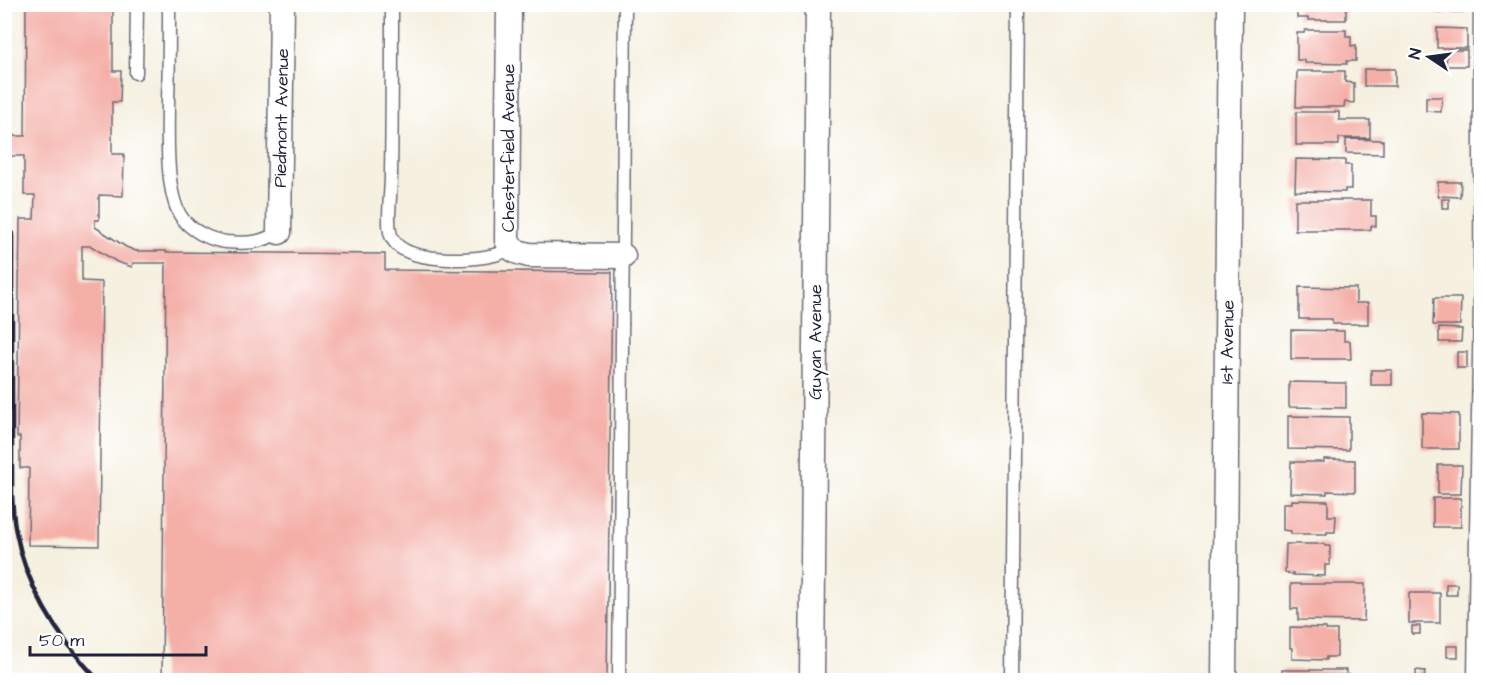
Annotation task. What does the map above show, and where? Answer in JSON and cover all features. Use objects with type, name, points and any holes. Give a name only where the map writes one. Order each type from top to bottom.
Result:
[{"type":"street","name":"Piedmont Avenue","points":[[279,232],[282,4]]},
{"type":"street","name":"Chesterfield Avenue","points":[[509,4],[507,240],[511,249],[529,255],[623,256]]},
{"type":"street","name":"Guyan Avenue","points":[[812,681],[818,4]]},
{"type":"street","name":"1st Avenue","points":[[1224,681],[1230,4]]},
{"type":"lane","points":[[136,73],[137,4]]},
{"type":"lane","points":[[169,4],[170,183],[179,214],[195,231],[219,241],[257,242],[279,232]]},
{"type":"lane","points":[[392,4],[389,219],[394,241],[401,249],[426,257],[481,258],[511,249]]},
{"type":"lane","points":[[619,681],[625,4]]},
{"type":"lane","points":[[1012,681],[1018,4]]},
{"type":"lane","points":[[1474,681],[1480,303],[1480,4]]},
{"type":"building","points":[[26,4],[113,4],[113,71],[121,71],[120,102],[112,102],[112,154],[124,154],[123,196],[99,195],[99,220],[95,220],[95,227],[126,247],[136,251],[166,252],[385,254],[385,270],[612,272],[607,680],[162,680],[166,263],[133,263],[132,267],[117,262],[91,246],[82,246],[82,281],[102,282],[99,546],[28,545],[29,468],[20,468],[20,437],[17,437],[20,219],[34,219],[35,195],[24,195],[24,156],[4,156],[4,136],[25,136]]},
{"type":"building","points":[[1297,4],[1346,4],[1346,20],[1297,18]]},
{"type":"building","points":[[1437,4],[1464,4],[1464,12],[1437,12]]},
{"type":"building","points":[[1437,28],[1467,29],[1467,48],[1437,48]]},
{"type":"building","points":[[1305,30],[1346,30],[1346,36],[1351,36],[1351,46],[1356,45],[1356,61],[1346,61],[1347,64],[1305,63],[1305,60],[1297,60],[1297,33],[1304,33]]},
{"type":"building","points":[[1447,50],[1467,50],[1467,66],[1446,66]]},
{"type":"building","points":[[1364,69],[1395,69],[1395,86],[1364,86]]},
{"type":"building","points":[[1297,71],[1345,71],[1345,82],[1354,83],[1354,103],[1345,102],[1344,107],[1296,107]]},
{"type":"building","points":[[1426,97],[1442,97],[1441,112],[1426,111]]},
{"type":"building","points":[[1296,112],[1339,112],[1339,120],[1370,120],[1370,138],[1339,138],[1339,145],[1296,145]]},
{"type":"building","points":[[1346,139],[1383,140],[1383,154],[1346,153]]},
{"type":"building","points":[[1296,159],[1345,160],[1345,165],[1351,165],[1351,189],[1345,189],[1345,192],[1295,191]]},
{"type":"building","points":[[1438,182],[1461,182],[1460,197],[1438,196]]},
{"type":"building","points":[[1442,199],[1449,199],[1449,208],[1442,208]]},
{"type":"building","points":[[1295,200],[1371,200],[1371,216],[1376,216],[1376,226],[1371,226],[1371,230],[1295,230]]},
{"type":"building","points":[[1299,287],[1356,288],[1356,303],[1368,303],[1368,324],[1332,324],[1332,319],[1299,319]]},
{"type":"building","points":[[1434,298],[1461,298],[1460,325],[1433,325]]},
{"type":"building","points":[[1439,328],[1462,329],[1461,342],[1439,342]]},
{"type":"building","points":[[1291,330],[1344,331],[1344,341],[1350,341],[1351,359],[1291,359]]},
{"type":"building","points":[[1457,352],[1467,352],[1467,368],[1457,368]]},
{"type":"building","points":[[1371,370],[1392,370],[1392,385],[1371,385]]},
{"type":"building","points":[[1289,382],[1346,383],[1346,408],[1289,407]]},
{"type":"building","points":[[1422,413],[1459,414],[1459,449],[1422,449]]},
{"type":"building","points":[[1288,416],[1349,417],[1349,450],[1288,449]]},
{"type":"building","points":[[1324,459],[1355,460],[1355,492],[1290,493],[1291,462],[1324,462]]},
{"type":"building","points":[[1438,465],[1462,465],[1461,494],[1438,494]]},
{"type":"building","points":[[1433,498],[1461,498],[1461,527],[1433,527]]},
{"type":"building","points":[[1292,500],[1328,501],[1328,516],[1336,516],[1335,532],[1291,534],[1291,531],[1283,530],[1283,503],[1292,503]]},
{"type":"building","points":[[1286,544],[1330,546],[1330,565],[1325,565],[1325,576],[1285,573]]},
{"type":"building","points":[[1291,584],[1365,584],[1364,621],[1298,620],[1298,609],[1291,609]]},
{"type":"building","points":[[1446,584],[1457,584],[1457,595],[1446,595]]},
{"type":"building","points":[[1409,593],[1440,593],[1440,623],[1409,623]]},
{"type":"building","points":[[1412,626],[1420,626],[1420,634],[1412,634]]},
{"type":"building","points":[[1290,627],[1337,630],[1337,657],[1326,657],[1326,660],[1292,659]]},
{"type":"building","points":[[1447,646],[1458,646],[1458,657],[1447,657]]},
{"type":"building","points":[[1282,670],[1346,670],[1346,675],[1359,675],[1359,680],[1282,680]]},
{"type":"building","points":[[1416,670],[1425,671],[1424,680],[1416,680]]},
{"type":"railway","points":[[12,233],[12,495],[15,527],[28,574],[46,612],[57,630],[98,680]]}]
